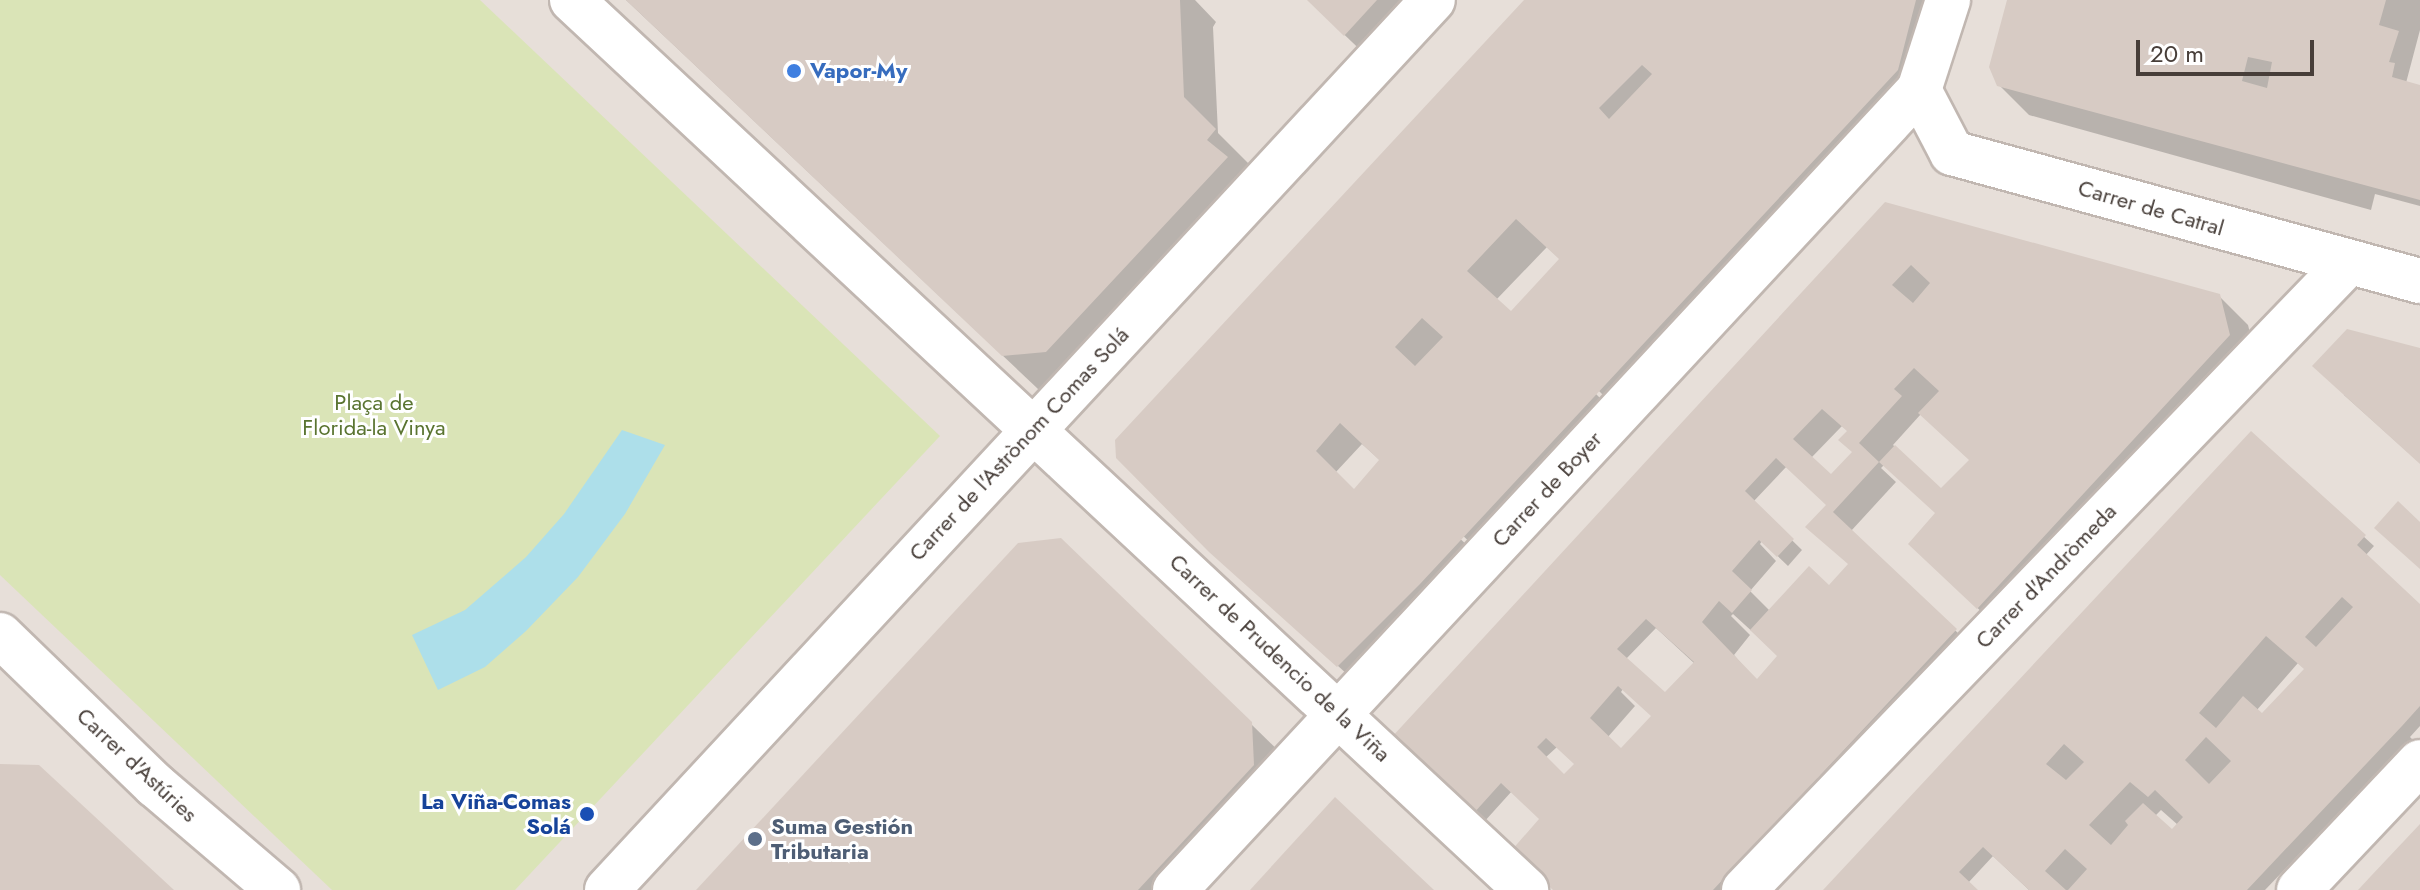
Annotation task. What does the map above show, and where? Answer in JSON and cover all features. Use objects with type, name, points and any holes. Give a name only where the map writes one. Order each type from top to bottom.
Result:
[{"type":"street","points":[[572,0],[1032,428]]},
{"type":"street","name":"Carrer de l'Astrònom Comas Solá","points":[[607,890],[1032,428],[1433,0]]},
{"type":"street","points":[[1919,90],[1948,0]]},
{"type":"street","name":"Carrer de Catral","points":[[1919,90],[1952,153],[2420,281]]},
{"type":"street","name":"Carrer de Boyer","points":[[1175,890],[1919,90]]},
{"type":"street","name":"Carrer d'Andròmeda","points":[[1744,890],[2348,263]]},
{"type":"street","name":"Carrer de Prudencio de la Viña","points":[[1032,428],[1526,890]]},
{"type":"street","name":"Carrer d'Astúries","points":[[0,635],[155,785],[278,890]]},
{"type":"street","points":[[2299,890],[2420,762]]},
{"type":"shaded area","points":[[0,0],[2420,0],[2420,890],[0,890]]},
{"type":"green space","name":"Plaça de Florida-la Vinya","points":[[0,0],[480,0],[940,436],[515,890],[332,890],[0,575]]},
{"type":"water","points":[[622,430],[665,445],[625,514],[578,577],[526,631],[485,667],[438,690],[412,635],[465,610],[526,557],[564,514]]},
{"type":"building","points":[[626,0],[1180,0],[1184,97],[1216,129],[1207,140],[1228,157],[1046,352],[1002,356]]},
{"type":"building","points":[[1307,0],[1377,0],[1344,36]]},
{"type":"building","points":[[1524,0],[1916,0],[1898,70],[1420,584],[1337,667],[1209,552],[1116,458],[1115,440]],"holes":[[[1642,65],[1652,74],[1609,119],[1599,108]],[[1516,219],[1559,259],[1511,311],[1467,271]],[[1422,318],[1443,337],[1415,366],[1395,347]],[[1340,423],[1379,460],[1354,489],[1316,451]]]},
{"type":"building","points":[[2007,0],[2386,0],[2379,25],[2399,31],[2389,62],[2395,63],[2392,77],[2420,85],[2420,200],[1997,86],[1989,67]],"holes":[[[2248,57],[2272,62],[2267,88],[2242,81]]]},
{"type":"building","points":[[1885,202],[2220,294],[2230,335],[1977,609],[1908,544],[1935,513],[1879,462],[1833,512],[1957,629],[1713,890],[1553,890],[1511,851],[1539,819],[1501,783],[1473,814],[1391,738]],"holes":[[[1911,265],[1930,283],[1913,303],[1892,285]],[[1914,368],[1939,391],[1918,413],[1969,460],[1941,488],[1895,445],[1879,462],[1859,443],[1902,396],[1894,389]],[[1822,409],[1847,431],[1838,440],[1852,452],[1831,474],[1793,439]],[[1776,458],[1826,505],[1805,527],[1848,564],[1829,585],[1809,566],[1750,630],[1777,656],[1757,679],[1702,622],[1719,601],[1732,613],[1752,590],[1732,571],[1759,540],[1777,557],[1794,539],[1745,491]],[[1646,619],[1694,662],[1665,692],[1617,649]],[[1618,686],[1651,716],[1621,748],[1590,718]],[[1546,738],[1574,764],[1564,774],[1537,747]]]},
{"type":"building","points":[[2347,329],[2420,348],[2420,464],[2312,366]]},
{"type":"building","points":[[2251,431],[2366,535],[2357,545],[2420,604],[2420,706],[2247,890],[2068,890],[2087,869],[2065,849],[2045,871],[2066,890],[2029,890],[1983,847],[1959,872],[1978,890],[1823,890]],"holes":[[[2342,597],[2353,607],[2316,647],[2305,637]],[[2266,636],[2304,669],[2262,713],[2243,696],[2216,728],[2199,713]],[[2206,737],[2231,761],[2209,784],[2185,760]],[[2064,744],[2084,762],[2066,780],[2046,764]],[[2130,782],[2148,797],[2155,790],[2183,817],[2172,829],[2143,803],[2125,821],[2128,825],[2111,845],[2089,825]]]},
{"type":"building","points":[[2398,501],[2420,522],[2420,569],[2374,528]]},
{"type":"building","points":[[1061,538],[1252,722],[1254,765],[1138,890],[696,890],[1018,543]]},
{"type":"building","points":[[0,764],[39,765],[174,890],[0,890]]},
{"type":"building","points":[[1335,797],[1434,890],[1250,890]]},
{"type":"building","points":[[2420,824],[2420,890],[2358,890],[2371,876]]},
{"type":"place","name":"Vapor-My","points":[[794,71]]},
{"type":"place","name":"La Viña-Comas Solá","points":[[587,814]]},
{"type":"place","name":"Suma Gestión Tributaria","points":[[755,839]]}]
